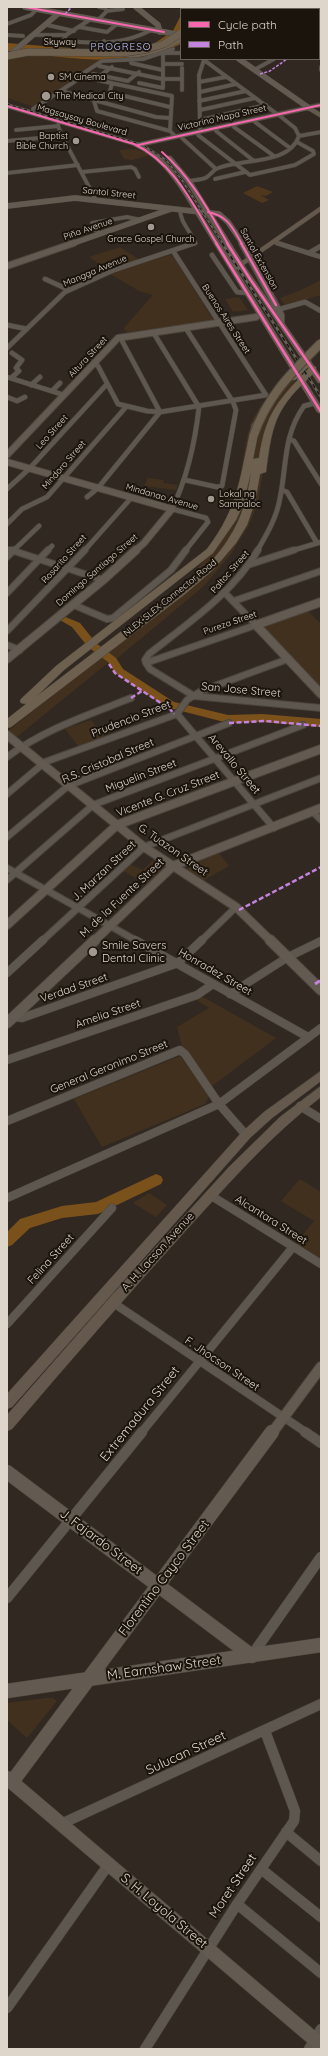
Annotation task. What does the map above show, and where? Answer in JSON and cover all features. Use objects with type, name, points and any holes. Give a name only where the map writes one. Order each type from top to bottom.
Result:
[{"type":"highway","name":"Skyway","points":[[8,55],[24,52],[54,50],[137,52],[166,44],[180,35]]},
{"type":"highway","name":"Skyway","points":[[8,55],[47,53],[138,54],[164,48],[180,40]]},
{"type":"highway","name":"NLEX-SLEX Connector Road","points":[[7,724],[29,703],[181,582],[214,552],[234,524],[240,509],[245,493],[254,437],[263,408],[281,383],[321,343]]},
{"type":"highway","name":"NLEX-SLEX Connector Road","points":[[7,715],[29,703],[207,570],[223,555],[242,525],[253,494],[259,437],[263,424],[277,397],[321,350]]},
{"type":"highway","points":[[242,525],[252,511],[257,494],[266,438],[276,411],[311,366]]},
{"type":"highway","points":[[7,728],[60,668],[210,551],[222,538],[231,523],[243,493],[252,436],[256,422],[264,408],[299,383]]},
{"type":"main road","name":"Magsaysay Boulevard","points":[[7,101],[133,138],[164,153],[189,181],[240,265],[275,310],[281,323],[321,381]]},
{"type":"main road","name":"Victorino Mapa Street","points":[[145,145],[182,138],[321,105]]},
{"type":"main road","name":"Magsaysay Boulevard","points":[[7,106],[59,124],[145,145],[166,164],[248,294],[258,314],[281,346],[299,383],[321,412]]},
{"type":"main road","points":[[309,108],[321,116]]},
{"type":"main road","name":"Victorino Mapa Street","points":[[167,140],[175,136],[216,131],[278,115]]},
{"type":"main road","points":[[133,138],[167,140]]},
{"type":"main road","points":[[164,153],[162,147],[167,140]]},
{"type":"main road","points":[[232,268],[251,259],[321,208]]},
{"type":"main road","name":"A. H. Lacson Avenue","points":[[7,1403],[246,1135],[268,1115],[321,1075]]},
{"type":"main road","name":"A. H. Lacson Avenue","points":[[7,1425],[112,1302],[210,1195],[276,1126],[321,1091]]},
{"type":"street","points":[[25,7],[37,9],[48,14],[59,13],[180,34]]},
{"type":"street","points":[[99,7],[106,11],[123,9]]},
{"type":"street","points":[[136,7],[158,25],[162,32]]},
{"type":"street","points":[[7,24],[31,15],[37,9]]},
{"type":"street","points":[[98,20],[106,11]]},
{"type":"street","points":[[8,55],[59,13]]},
{"type":"street","points":[[8,18],[17,20]]},
{"type":"street","points":[[33,35],[66,35],[91,19]]},
{"type":"street","points":[[8,55],[16,42],[35,24]]},
{"type":"street","points":[[80,27],[107,32],[117,24]]},
{"type":"street","points":[[47,25],[74,31]]},
{"type":"street","points":[[66,35],[64,40],[104,42],[136,37],[151,30]]},
{"type":"street","points":[[7,35],[23,36]]},
{"type":"street","points":[[104,42],[107,48],[113,48]]},
{"type":"street","points":[[33,109],[83,76],[102,61],[143,59],[173,49]]},
{"type":"street","points":[[163,53],[180,53]]},
{"type":"street","points":[[139,83],[162,88],[163,53]]},
{"type":"street","points":[[189,181],[204,179],[216,170],[236,165],[254,161],[274,156],[290,148],[297,142],[299,136],[295,128],[204,60],[199,75],[199,133],[236,165],[252,175],[295,165],[314,154],[313,151],[297,142]]},
{"type":"street","points":[[240,60],[309,108]]},
{"type":"street","points":[[254,70],[272,60]]},
{"type":"street","points":[[101,75],[121,61],[162,70]]},
{"type":"street","points":[[163,64],[182,63],[182,90]]},
{"type":"street","points":[[99,66],[162,79],[182,79]]},
{"type":"street","points":[[93,74],[128,81],[148,67]]},
{"type":"street","points":[[83,76],[170,95],[172,98],[169,118],[170,131]]},
{"type":"street","points":[[199,82],[226,77]]},
{"type":"street","points":[[112,83],[110,91],[112,93],[170,107]]},
{"type":"street","points":[[200,92],[236,84]]},
{"type":"street","points":[[62,90],[156,117],[169,118]]},
{"type":"street","points":[[199,101],[246,91]]},
{"type":"street","points":[[200,110],[255,98]]},
{"type":"street","points":[[96,100],[94,101],[97,111],[170,131],[175,136]]},
{"type":"street","points":[[200,120],[266,105]]},
{"type":"street","points":[[255,122],[290,148]]},
{"type":"street","points":[[16,130],[59,124],[62,136],[96,200]]},
{"type":"street","points":[[234,127],[274,156]]},
{"type":"street","points":[[216,131],[254,161]]},
{"type":"street","points":[[299,136],[321,132]]},
{"type":"street","points":[[7,141],[62,136]]},
{"type":"street","points":[[182,138],[216,170]]},
{"type":"street","points":[[7,173],[78,165]]},
{"type":"street","points":[[82,172],[131,167],[135,169],[139,177]]},
{"type":"street","points":[[215,178],[245,172]]},
{"type":"street","name":"Santol Street","points":[[7,206],[71,199],[96,200],[208,212]]},
{"type":"street","name":"Piña Avenue","points":[[8,265],[177,209]]},
{"type":"street","name":"Mangga Avenue","points":[[7,348],[58,297],[69,290],[114,270],[195,243],[177,209]]},
{"type":"street","name":"Santol Extension","points":[[208,212],[219,214],[227,220],[251,259],[275,310]]},
{"type":"street","points":[[101,234],[95,230],[92,223],[127,217],[141,220]]},
{"type":"street","points":[[275,242],[321,257]]},
{"type":"street","points":[[309,253],[321,246]]},
{"type":"street","name":"Buenos Aires Street","points":[[173,251],[266,395],[233,402]]},
{"type":"street","points":[[212,255],[237,292],[248,294]]},
{"type":"street","points":[[45,279],[69,290]]},
{"type":"street","points":[[275,310],[305,302],[321,311]]},
{"type":"street","points":[[314,308],[321,305]]},
{"type":"street","name":"Altura Street","points":[[7,455],[120,337],[219,322],[258,314]]},
{"type":"street","points":[[7,325],[27,329]]},
{"type":"street","points":[[185,327],[233,402],[236,410],[222,486],[216,487],[185,480]]},
{"type":"street","points":[[153,332],[199,407]]},
{"type":"street","points":[[120,337],[160,412]]},
{"type":"street","points":[[9,378],[19,371],[16,368],[22,360],[12,353]]},
{"type":"street","points":[[94,363],[98,366],[118,404],[126,407],[160,412],[233,402]]},
{"type":"street","points":[[31,384],[40,377]]},
{"type":"street","points":[[9,378],[64,395]]},
{"type":"street","points":[[52,391],[60,383]]},
{"type":"street","name":"Leo Street","points":[[7,490],[29,469],[107,384]]},
{"type":"street","points":[[7,397],[17,401],[25,397]]},
{"type":"street","name":"Paltoc Street","points":[[146,664],[145,660],[149,654],[209,607],[248,565],[269,531],[282,490],[289,439],[293,423],[304,406],[315,403]]},
{"type":"street","name":"Mindoro Street","points":[[7,524],[26,506],[47,497],[126,407]]},
{"type":"street","name":"Domingo Santiago Street","points":[[7,659],[20,650],[104,580],[144,542],[172,509],[185,480],[195,442],[199,407]]},
{"type":"street","points":[[87,497],[98,488],[160,412]]},
{"type":"street","points":[[289,439],[294,441],[321,484]]},
{"type":"street","name":"Mindanao Avenue","points":[[7,462],[206,518],[208,522],[171,570],[110,619],[74,605]]},
{"type":"street","points":[[248,565],[319,543],[287,492],[282,490]]},
{"type":"street","name":"Rosarito Street","points":[[7,631],[68,569],[132,497]]},
{"type":"street","points":[[7,557],[10,550],[39,526]]},
{"type":"street","points":[[7,593],[52,546]]},
{"type":"street","points":[[10,550],[104,580]]},
{"type":"street","points":[[234,601],[321,571]]},
{"type":"street","points":[[224,592],[321,694]]},
{"type":"street","name":"Pureza Street","points":[[146,664],[321,602]]},
{"type":"street","points":[[7,645],[20,650]]},
{"type":"street","name":"Prudencio Street","points":[[7,794],[41,764],[178,713],[183,705],[201,691],[288,659]]},
{"type":"street","name":"San Jose Street","points":[[146,664],[150,669],[194,696],[321,708]]},
{"type":"street","points":[[7,757],[20,747],[41,735],[131,698]]},
{"type":"street","name":"Arevallo Street","points":[[178,713],[274,828]]},
{"type":"street","name":"R.S. Cristobal Street","points":[[7,837],[68,786],[229,723]]},
{"type":"street","name":"Miguelin Street","points":[[7,880],[93,805],[303,725]]},
{"type":"street","name":"G. Tuazon Street","points":[[7,735],[68,786],[144,846],[236,907],[319,985]]},
{"type":"street","name":"Vicente G. Cruz Street","points":[[7,925],[117,825],[321,749]]},
{"type":"street","name":"J. Marzan Street","points":[[7,973],[144,846],[321,778]]},
{"type":"street","points":[[317,810],[321,820]]},
{"type":"street","name":"M. de la Fuente Street","points":[[10,1020],[173,866],[317,810]]},
{"type":"street","name":"Honradez Street","points":[[7,868],[308,1037]]},
{"type":"street","name":"Verdad Street","points":[[10,1020],[22,1018],[178,963],[236,907]]},
{"type":"street","points":[[230,994],[288,957],[321,941]]},
{"type":"street","name":"Amelia Street","points":[[7,1060],[197,995],[213,984]]},
{"type":"street","points":[[7,1198],[219,1104],[321,1028]]},
{"type":"street","name":"General Geronimo Street","points":[[7,1121],[178,1051],[184,1052],[219,1104],[246,1135]]},
{"type":"street","points":[[300,1106],[321,1120]]},
{"type":"street","name":"Alcantara Street","points":[[210,1195],[321,1264]]},
{"type":"street","name":"Felina Street","points":[[7,1324],[112,1208]]},
{"type":"street","name":"Extremadura Street","points":[[7,1598],[293,1247]]},
{"type":"street","name":"F. Jhocson Street","points":[[112,1302],[321,1443]]},
{"type":"street","name":"Florentino Cayco Street","points":[[9,1782],[89,1678],[321,1367]]},
{"type":"street","name":"J. Fajardo Street","points":[[7,1472],[252,1656]]},
{"type":"street","points":[[252,1656],[321,1557]]},
{"type":"street","name":"M. Earnshaw Street","points":[[7,1691],[321,1645]]},
{"type":"street","name":"Sulucan Street","points":[[61,1824],[321,1704]]},
{"type":"street","name":"Moret Street","points":[[145,2049],[237,1904],[294,1821],[295,1811],[265,1731]]},
{"type":"street","name":"S. H. Loyola Street","points":[[9,1782],[209,1948],[317,2041]]},
{"type":"street","points":[[286,1832],[321,1861]]},
{"type":"street","points":[[7,2008],[109,1864]]},
{"type":"street","points":[[261,1869],[321,1916]]},
{"type":"street","points":[[237,1904],[321,1973]]},
{"type":"shaded area","points":[[180,17],[180,44],[161,52],[139,57],[95,60],[7,51],[7,43],[81,49],[128,50],[149,47],[173,31]]},
{"type":"shaded area","points":[[18,52],[108,59],[35,107],[7,98],[7,60]]},
{"type":"shaded area","points":[[136,149],[150,155],[132,160],[124,159],[119,150]]},
{"type":"shaded area","points":[[257,186],[273,192],[266,196],[260,195],[269,200],[262,203],[243,193]]},
{"type":"shaded area","points":[[120,247],[140,260],[108,270],[89,257]]},
{"type":"shaded area","points":[[170,254],[175,259],[214,321],[128,332],[123,329],[153,295],[139,291],[110,274]]},
{"type":"shaded area","points":[[321,280],[321,295],[285,306],[280,298],[301,290]]},
{"type":"shaded area","points":[[239,297],[248,310],[233,312],[225,299]]},
{"type":"shaded area","points":[[291,375],[298,387],[280,408],[267,447],[258,503],[249,525],[231,554],[204,586],[114,661],[102,651],[189,580],[212,549],[236,500],[247,436],[252,421],[261,405]]},
{"type":"shaded area","points":[[148,478],[164,480],[163,483],[178,485],[176,490],[144,486]]},
{"type":"shaded area","points":[[307,610],[321,624],[321,688],[261,627]]},
{"type":"shaded area","points":[[100,656],[110,661],[7,745],[7,732]]},
{"type":"shaded area","points":[[91,720],[105,737],[79,747],[65,729]]},
{"type":"shaded area","points":[[219,853],[229,866],[204,880],[189,872],[188,865]]},
{"type":"shaded area","points":[[153,860],[165,867],[147,884],[123,871],[129,864],[143,870]]},
{"type":"shaded area","points":[[201,996],[276,1038],[212,1086],[182,1046],[177,1027],[209,1008],[195,999]]},
{"type":"shaded area","points":[[180,1056],[209,1096],[205,1104],[102,1147],[74,1099]]},
{"type":"shaded area","points":[[300,1179],[321,1192],[321,1260],[296,1244],[314,1221],[281,1201]]},
{"type":"shaded area","points":[[149,1193],[167,1205],[156,1217],[133,1203]]},
{"type":"shaded area","points":[[53,1698],[57,1701],[27,1738],[7,1720],[7,1703]]},
{"type":"waterway","points":[[63,619],[76,625],[92,645],[112,660],[119,671],[170,705],[228,719],[262,718],[321,723]]},
{"type":"waterway","points":[[7,1241],[25,1223],[62,1212],[98,1208],[156,1180]]},
{"type":"railway","points":[[7,104],[143,145],[166,160],[182,180],[223,244]]},
{"type":"railway","points":[[222,243],[321,397]]},
{"type":"marked path","points":[[65,14],[71,8],[67,7]]},
{"type":"marked path","points":[[260,74],[270,71],[286,60]]},
{"type":"marked path","points":[[109,664],[115,673],[170,709],[174,714]]},
{"type":"marked path","points":[[131,698],[142,691]]},
{"type":"marked path","points":[[229,723],[265,721],[321,726]]},
{"type":"marked path","points":[[239,910],[321,867]]},
{"type":"marked path","points":[[315,984],[321,980]]},
{"type":"cycle path","points":[[25,7],[164,32]]},
{"type":"cycle path","points":[[138,145],[321,105]]},
{"type":"cycle path","points":[[7,106],[134,144],[143,148],[159,159],[171,172],[187,195],[321,412]]},
{"type":"cycle path","points":[[162,152],[184,174],[195,189],[240,264],[321,381]]},
{"type":"cycle path","points":[[208,212],[219,214],[227,220],[251,259],[276,305]]},
{"type":"place","name":"SM Cinema","points":[[51,77]]},
{"type":"place","name":"The Medical City","points":[[46,96]]},
{"type":"place","name":"Baptist Bible Church","points":[[76,141]]},
{"type":"place","name":"Grace Gospel Church","points":[[151,227]]},
{"type":"place","name":"Lokal ng Sampaloc","points":[[211,499]]},
{"type":"place","name":"Smile Savers Dental Clinic","points":[[93,952]]},
{"type":"district","name":"PROGRESO","points":[[121,47]]}]
